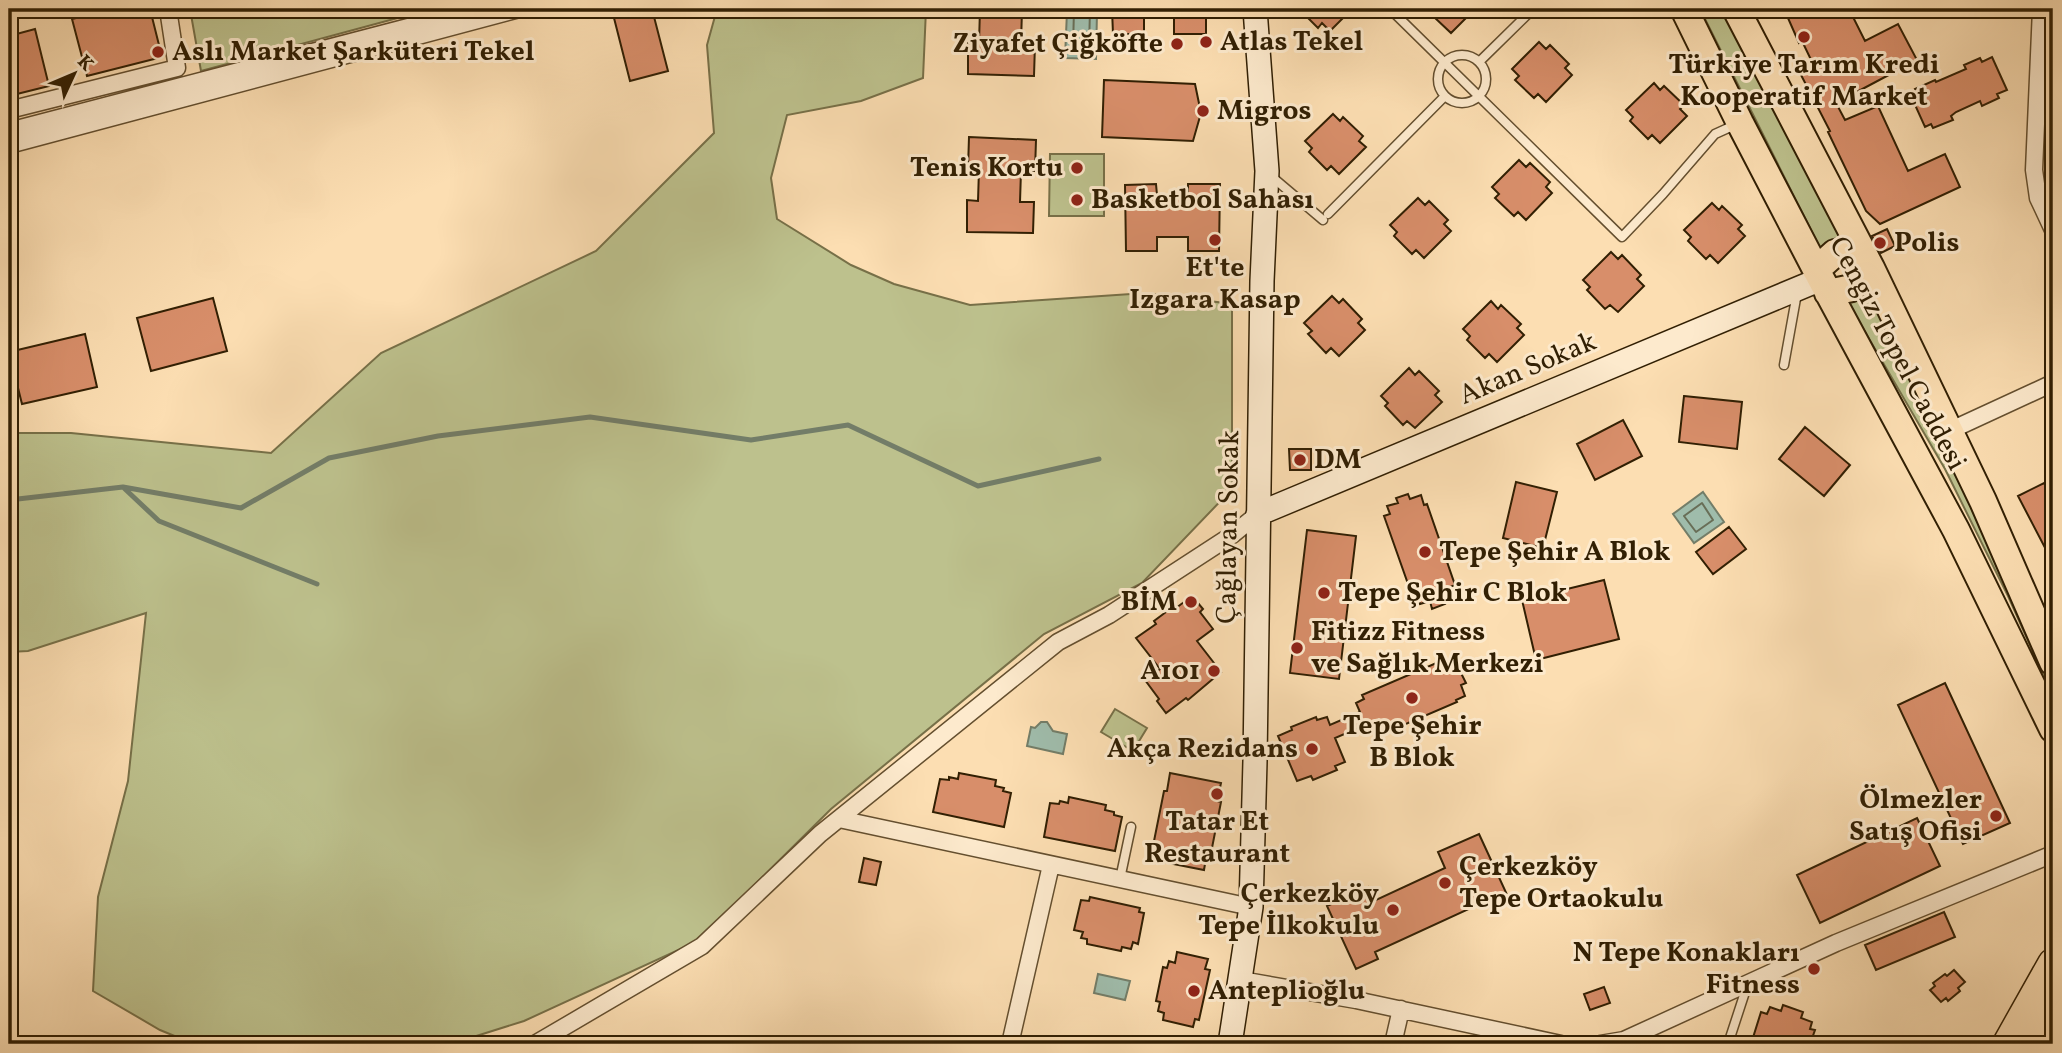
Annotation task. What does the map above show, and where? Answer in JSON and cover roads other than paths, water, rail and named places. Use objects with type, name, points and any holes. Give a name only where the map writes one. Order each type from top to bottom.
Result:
[{"type":"highway","points":[[2008,1044],[2053,964]]},
{"type":"highway","points":[[2036,1044],[2053,1011]]},
{"type":"main road","name":"Cengiz Topel Caddesi","points":[[1684,9],[1816,283],[1956,530],[2053,729]]},
{"type":"main road","points":[[1736,9],[1866,258],[1950,431],[2053,662]]},
{"type":"main road","points":[[1835,253],[1866,258],[1852,288],[1816,283],[1835,253]]},
{"type":"street","points":[[9,110],[177,68],[168,9]]},
{"type":"street","points":[[9,131],[478,9]]},
{"type":"street","points":[[9,145],[519,9]]},
{"type":"street","name":"Çağlayan Sokak","points":[[1230,1044],[1251,907],[1255,761],[1266,172],[1255,9]]},
{"type":"street","points":[[2041,9],[2047,29],[2034,170],[2038,198],[2053,230]]},
{"type":"street","name":"Akan Sokak","points":[[1258,514],[1816,283]]},
{"type":"street","points":[[1950,431],[2053,383]]},
{"type":"street","points":[[535,1044],[702,946],[820,834],[1058,642],[1109,615],[1232,535],[1258,514]]},
{"type":"street","points":[[839,819],[1251,907]]},
{"type":"street","points":[[1600,1044],[1623,1042],[1836,943],[2053,854]]},
{"type":"street","points":[[1010,1044],[1051,864]]},
{"type":"street","points":[[1241,980],[1401,1009],[1560,1044]]},
{"type":"street","points":[[1393,1044],[1401,1009]]},
{"type":"lane","points":[[1390,9],[1622,237],[1715,134],[1740,123]]},
{"type":"lane","points":[[1479,62],[1533,9]]},
{"type":"lane","points":[[1461,55],[1479,62],[1486,73],[1486,80],[1479,97],[1473,102],[1458,104],[1444,97],[1437,83],[1437,76],[1444,62],[1461,55]]},
{"type":"lane","points":[[1266,172],[1326,217],[1444,97]]},
{"type":"lane","points":[[1784,365],[1816,283]]},
{"type":"lane","points":[[1120,879],[1131,827]]},
{"type":"lane","points":[[1728,1044],[1748,983]]},
{"type":"water","points":[[1067,11],[1097,12],[1096,59],[1065,58]]},
{"type":"water","points":[[1703,492],[1724,522],[1694,543],[1673,514]]},
{"type":"water","points":[[1041,722],[1047,722],[1053,731],[1067,734],[1063,754],[1027,746],[1031,727],[1035,728]]},
{"type":"water","points":[[1098,974],[1130,981],[1125,1000],[1094,993]]},
{"type":"waterway","points":[[9,500],[123,487],[241,508],[329,458],[438,436],[590,417],[751,440],[848,425],[978,486],[1099,459]]},
{"type":"waterway","points":[[125,489],[159,521],[317,584]]},
{"type":"place","name":"Türkiye Tarım Kredi Kooperatif Market","points":[[1804,37]]},
{"type":"place","name":"Atlas Tekel","points":[[1206,42]]},
{"type":"place","name":"Ziyafet Çiğköfte","points":[[1177,44]]},
{"type":"place","name":"Aslı Market Şarküteri Tekel","points":[[158,52]]},
{"type":"place","name":"Migros","points":[[1203,111]]},
{"type":"place","name":"Tenis Kortu","points":[[1077,168]]},
{"type":"place","name":"Basketbol Sahası","points":[[1077,200]]},
{"type":"place","name":"Et'te Izgara Kasap","points":[[1215,240]]},
{"type":"place","name":"Polis","points":[[1880,243]]},
{"type":"place","name":"DM","points":[[1300,460]]},
{"type":"place","name":"Tepe Şehir A Blok","points":[[1425,552]]},
{"type":"place","name":"Tepe Şehir C Blok","points":[[1324,593]]},
{"type":"place","name":"BİM","points":[[1191,602]]},
{"type":"place","name":"Fitizz Fitness ve Sağlık Merkezi","points":[[1297,648]]},
{"type":"place","name":"A101","points":[[1214,671]]},
{"type":"place","name":"Tepe Şehir B Blok","points":[[1412,698]]},
{"type":"place","name":"Akça Rezidans","points":[[1312,749]]},
{"type":"place","name":"Tatar Et Restaurant","points":[[1217,794]]},
{"type":"place","name":"Ölmezler Satış Ofisi","points":[[1996,816]]},
{"type":"place","name":"Çerkezköy Tepe Ortaokulu","points":[[1445,883]]},
{"type":"place","name":"Çerkezköy Tepe İlkokulu","points":[[1393,910]]},
{"type":"place","name":"N Tepe Konakları Fitness","points":[[1814,969]]},
{"type":"place","name":"Anteplioğlu","points":[[1194,991]]}]
